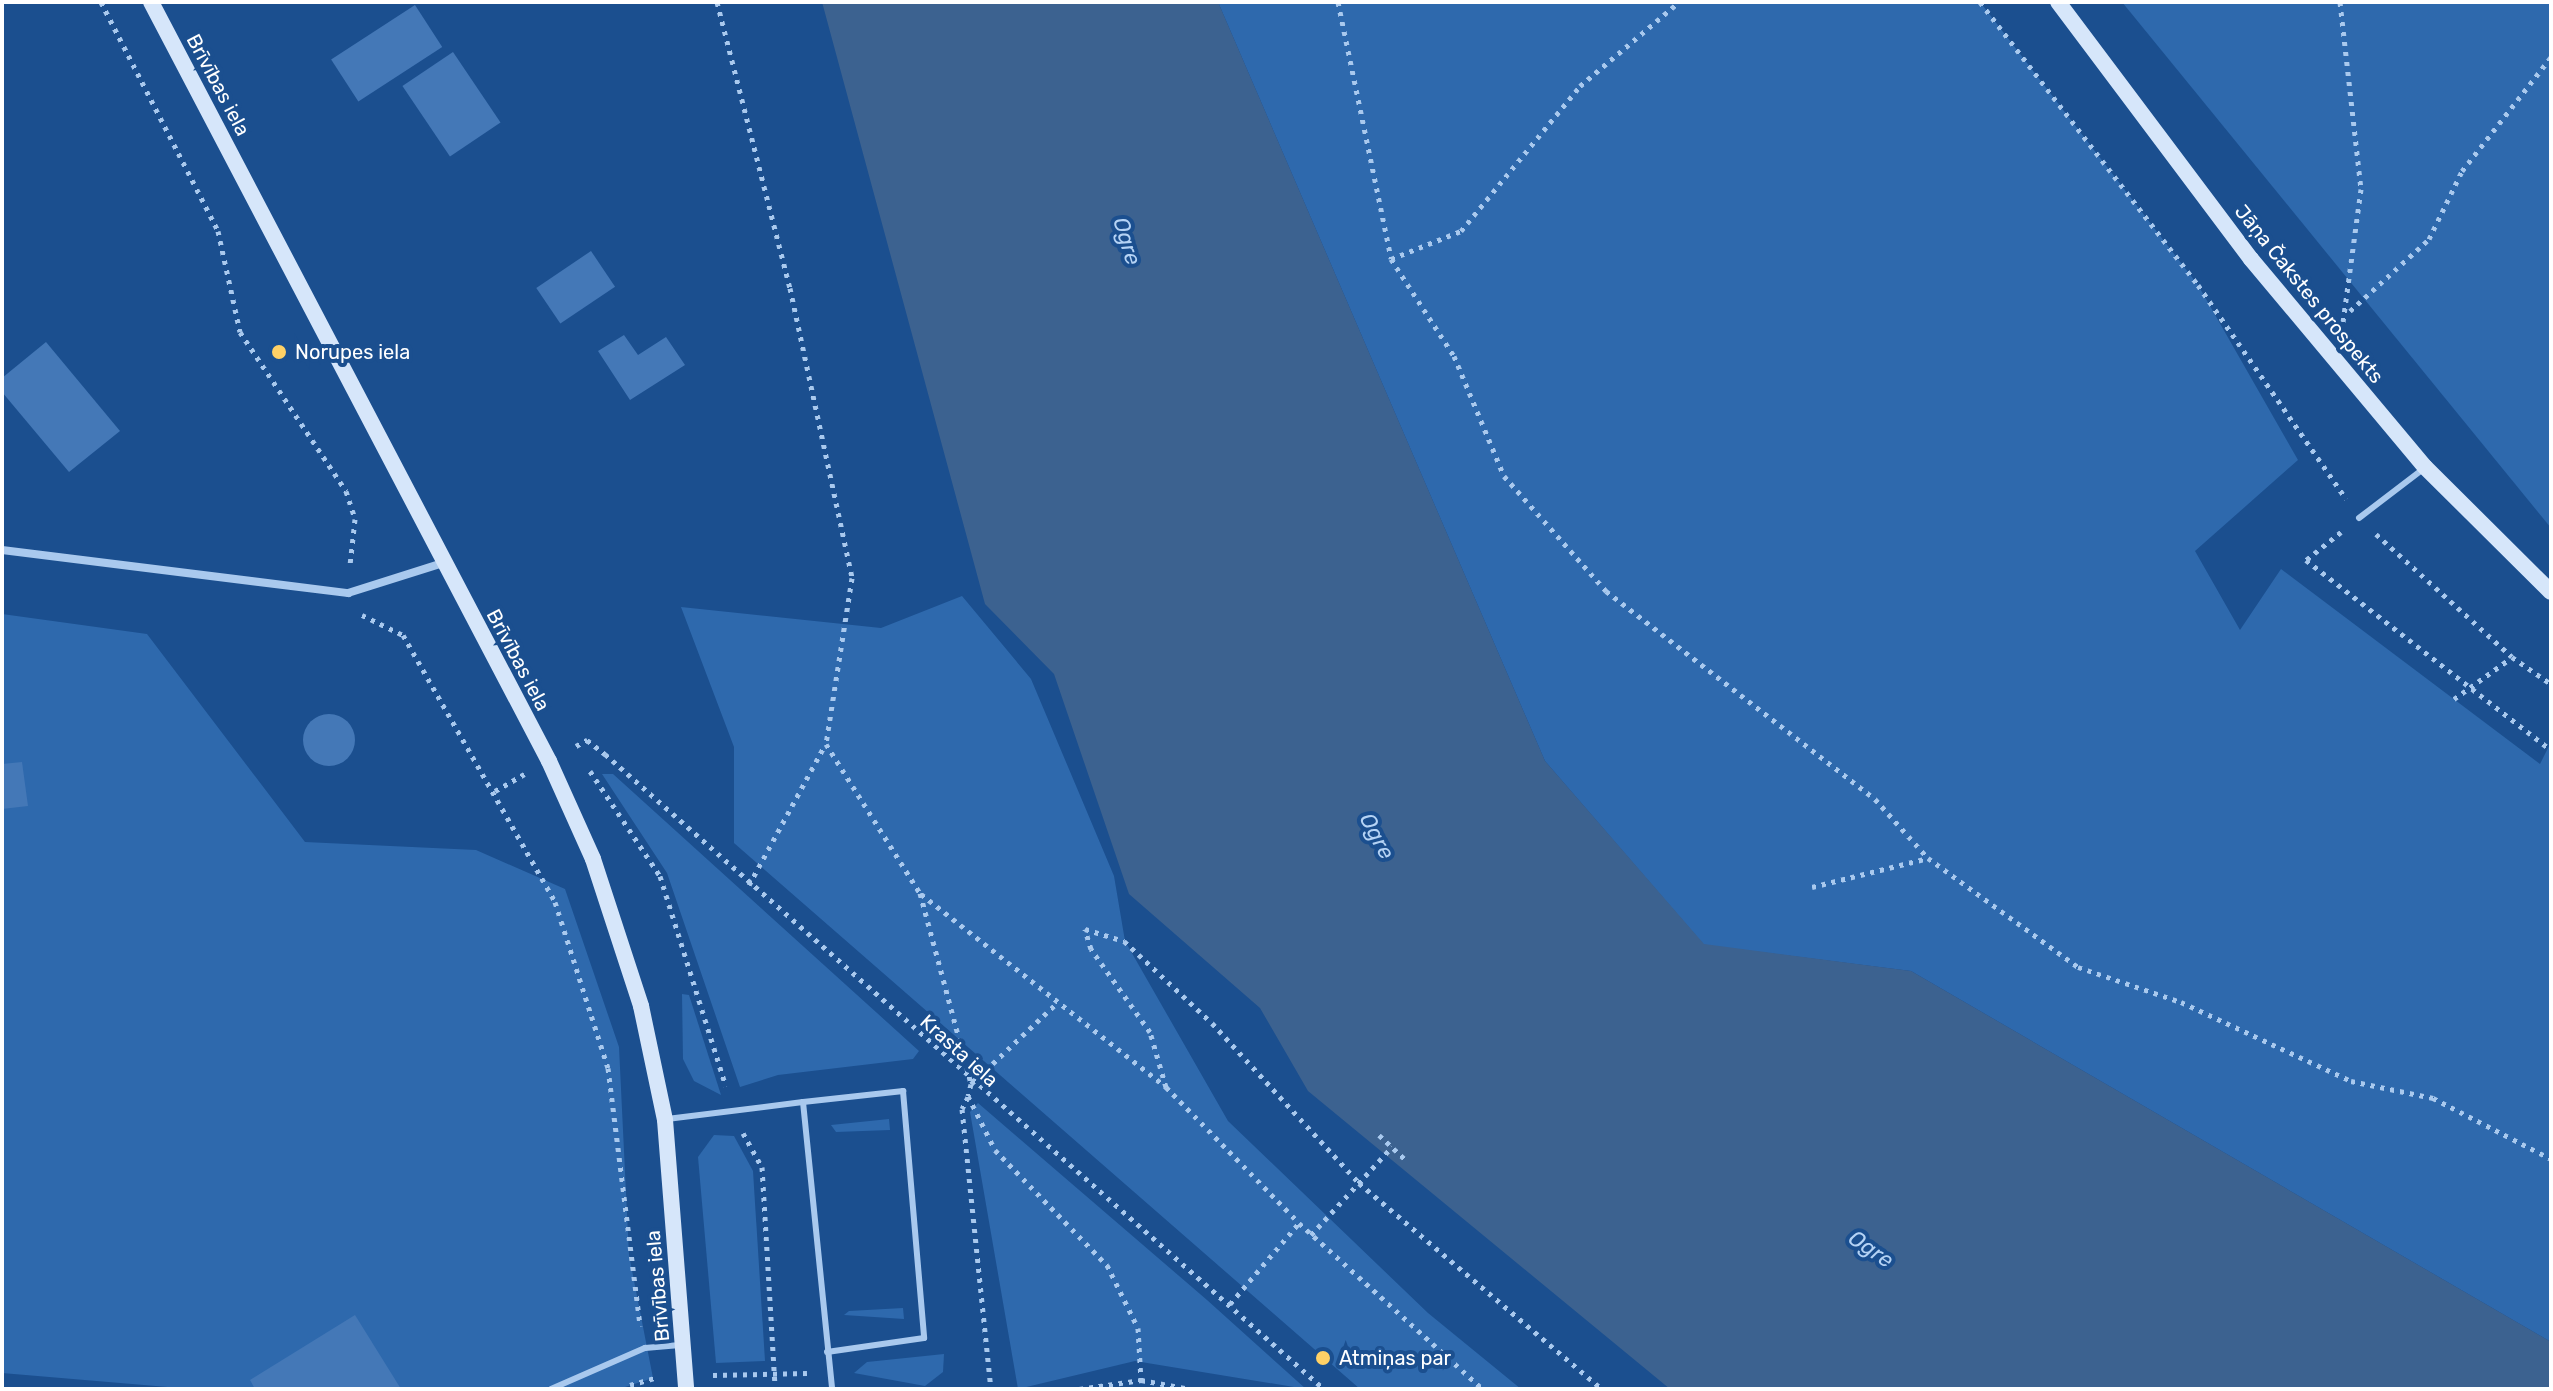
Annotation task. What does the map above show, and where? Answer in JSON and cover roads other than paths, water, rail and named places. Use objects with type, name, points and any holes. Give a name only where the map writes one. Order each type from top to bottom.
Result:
[{"type":"main road","name":"Brīvības iela","points":[[151,2],[593,859],[641,1006],[665,1120],[686,1383]]},
{"type":"main road","name":"Jāņa Čakstes prospekts","points":[[2058,2],[2251,259],[2425,467],[2551,592]]},
{"type":"street","points":[[2,550],[348,593],[443,563]]},
{"type":"lane","points":[[2359,518],[2425,467]]},
{"type":"lane","points":[[665,1120],[903,1091],[924,1338],[827,1352]]},
{"type":"lane","points":[[803,1102],[832,1389]]},
{"type":"lane","points":[[551,1389],[645,1348],[683,1344]]},
{"type":"water","name":"Ogre","points":[[822,2],[1218,2],[1545,761],[1704,944],[1911,971],[2551,1342],[2551,1389],[1670,1389],[1308,1091],[1260,1008],[1129,894],[1054,674],[985,604]]},
{"type":"place","name":"Norupes iela","points":[[279,352]]},
{"type":"place","name":"Atmiņas par","points":[[1323,1358]]}]
